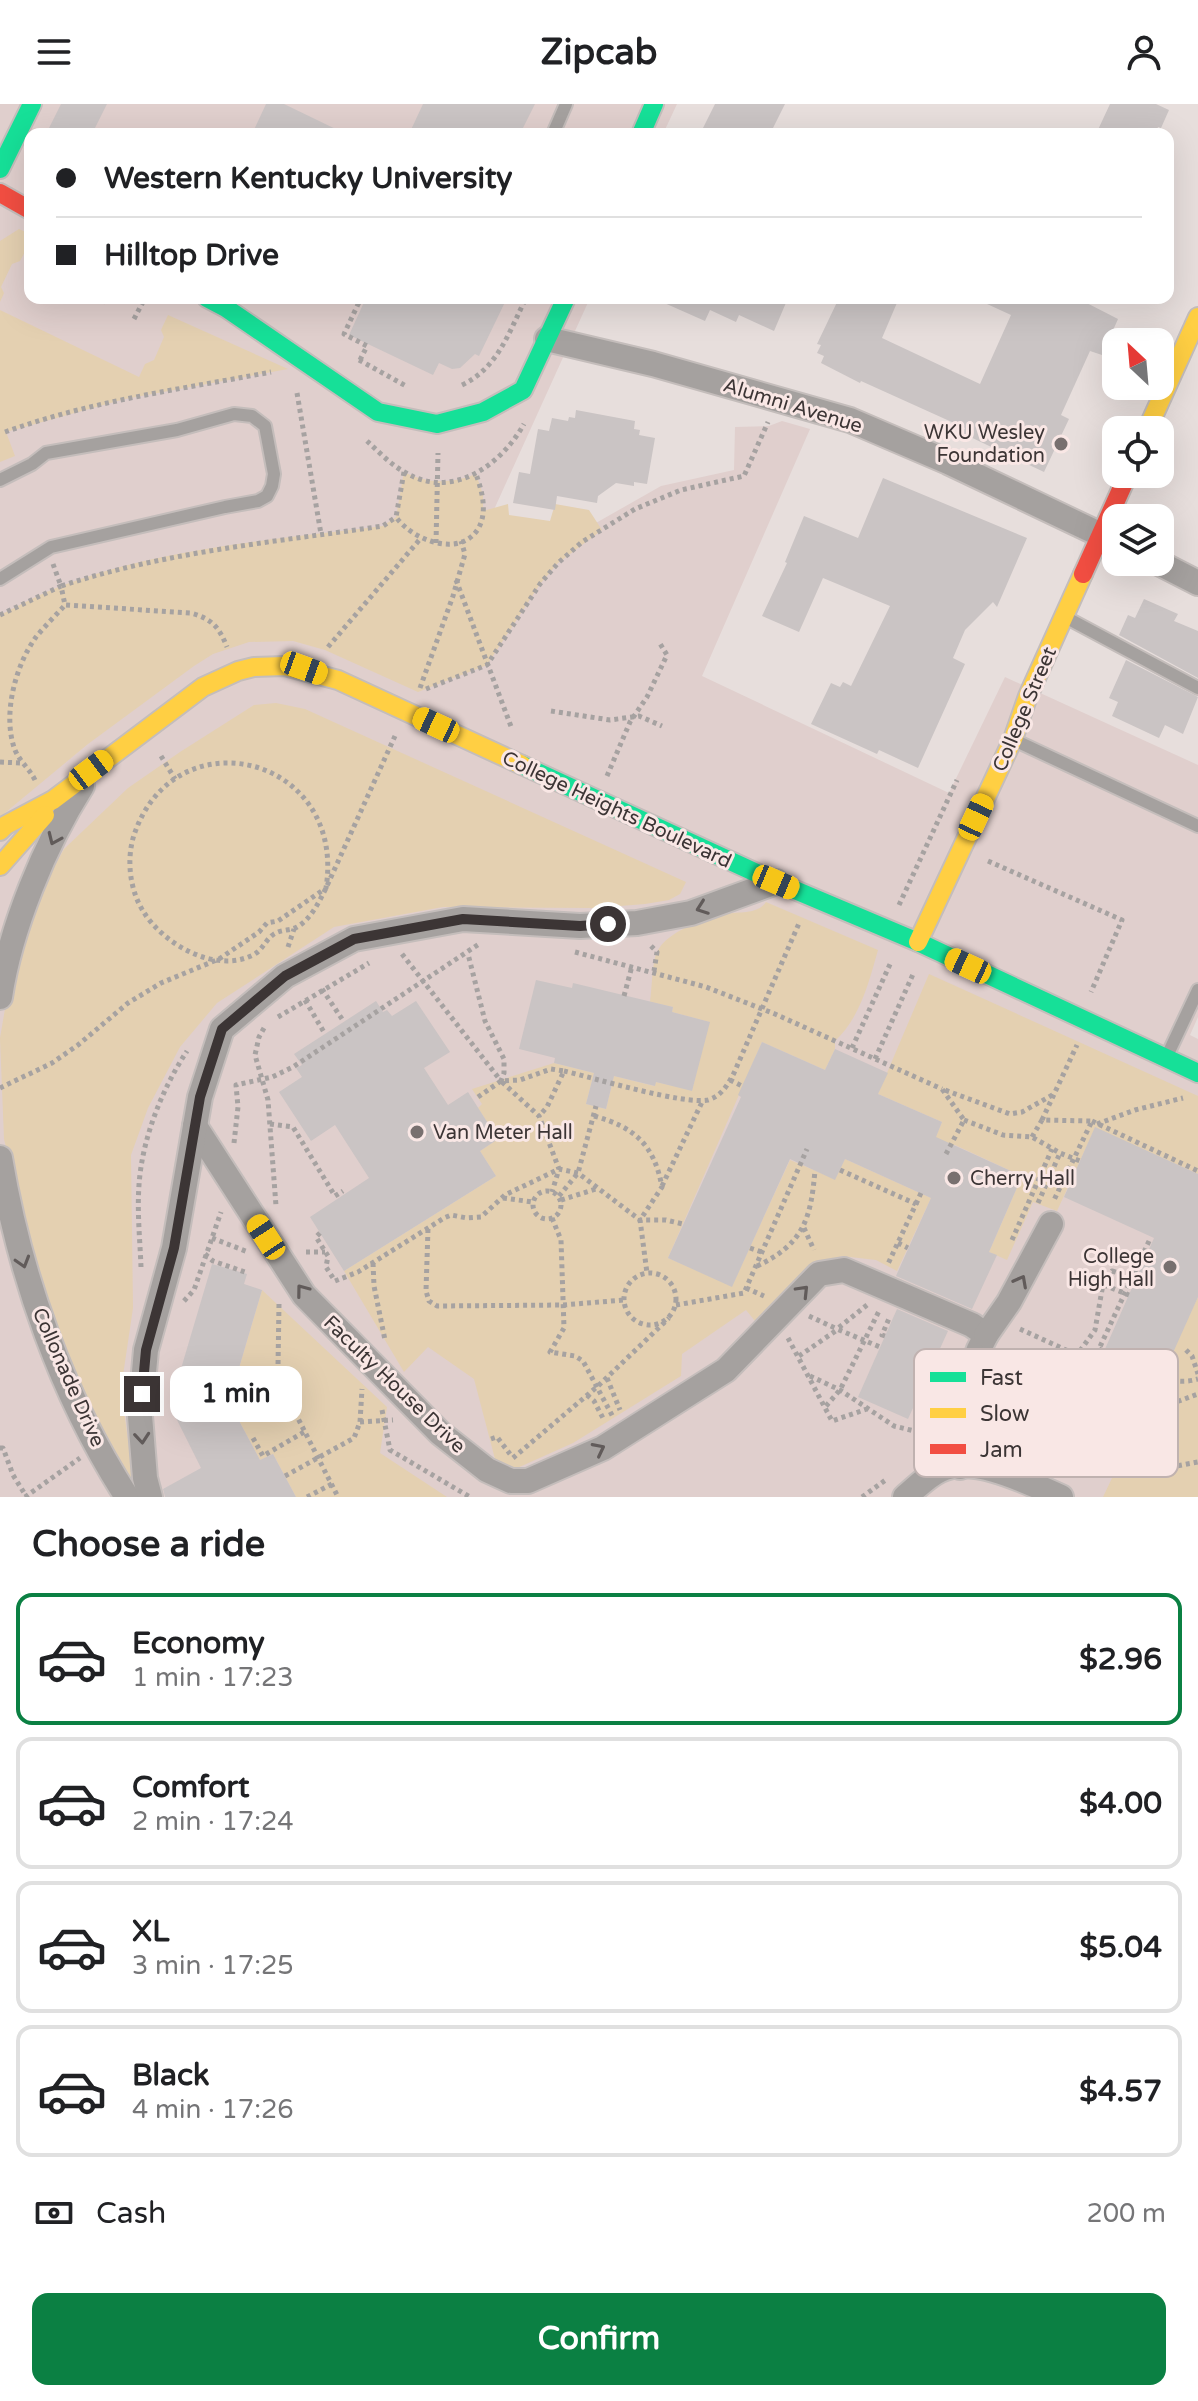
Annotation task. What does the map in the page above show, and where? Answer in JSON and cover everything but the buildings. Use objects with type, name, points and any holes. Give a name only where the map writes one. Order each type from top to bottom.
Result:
[{"type":"street","points":[[0,169],[32,104]]},
{"type":"street","points":[[644,128],[654,104]]},
{"type":"street","points":[[0,193],[24,207]]},
{"type":"street","points":[[218,304],[378,412],[437,424],[483,412],[523,390],[563,304]]},
{"type":"street","points":[[1153,416],[1198,317]]},
{"type":"street","name":"Alumni Avenue","points":[[547,339],[653,364],[850,420],[948,462],[1102,536]]},
{"type":"street","name":"College Street","points":[[918,942],[1013,739],[1028,696],[1064,617],[1102,551]]},
{"type":"street","points":[[1174,571],[1198,583]]},
{"type":"street","name":"College Heights Boulevard","points":[[0,831],[53,800],[203,687],[229,672],[261,664],[304,668],[338,680],[776,882],[918,942],[1198,1073]]},
{"type":"street","points":[[0,997],[15,930],[65,813],[91,770]]},
{"type":"street","name":"College Heights Boulevard","points":[[0,866],[42,820],[53,800]]},
{"type":"street","points":[[150,1497],[145,1478],[140,1416],[146,1350],[174,1248],[200,1097],[222,1029],[285,976],[354,939],[463,919],[580,926],[637,923],[691,913],[776,882]]},
{"type":"street","name":"Faculty House Drive","points":[[195,1126],[304,1295],[416,1410],[487,1470],[530,1489],[603,1448],[622,1424],[726,1370],[819,1274],[844,1270],[972,1325],[986,1335]]},
{"type":"street","name":"Collonade Drive","points":[[0,1158],[15,1235],[44,1329],[86,1423],[127,1497]]},
{"type":"street","points":[[978,1349],[1009,1302],[1051,1216]]},
{"type":"street","points":[[905,1497],[932,1477]]},
{"type":"street","points":[[1011,1477],[1061,1497]]},
{"type":"lane","points":[[556,128],[566,104]]},
{"type":"lane","points":[[0,480],[46,453],[177,430],[234,414],[252,416],[265,426],[274,474],[267,496],[258,501],[51,547],[0,579]]},
{"type":"lane","points":[[1064,617],[1198,688]]},
{"type":"lane","points":[[1013,739],[1198,826]]},
{"type":"lane","points":[[1166,1059],[1198,990]]},
{"type":"path","points":[[134,319],[142,304]]},
{"type":"path","points":[[358,304],[344,334],[367,346],[360,360]]},
{"type":"path","points":[[456,387],[474,379],[490,366],[523,304]]},
{"type":"path","points":[[353,356],[416,389]]},
{"type":"path","points":[[5,432],[125,399],[273,372]]},
{"type":"path","points":[[296,389],[321,534]]},
{"type":"path","points":[[461,541],[465,554],[418,692],[487,665],[540,584],[582,542],[635,509],[681,490],[744,476],[774,410]]},
{"type":"path","points":[[0,615],[61,586],[103,572],[191,553],[383,526],[396,517],[404,472]]},
{"type":"path","points":[[396,517],[404,528],[421,538],[436,543],[461,541],[478,529],[483,512],[483,495],[476,474]]},
{"type":"path","points":[[436,543],[439,482]]},
{"type":"path","points":[[325,650],[421,538]]},
{"type":"path","points":[[53,561],[65,605]]},
{"type":"path","points":[[456,580],[515,735]]},
{"type":"path","points":[[65,605],[191,613],[214,622],[228,648]]},
{"type":"path","points":[[38,785],[30,770],[21,763],[13,746],[10,715],[18,675],[35,638],[65,605]]},
{"type":"path","points":[[607,776],[634,716],[667,655],[659,642]]},
{"type":"path","points":[[551,711],[610,720],[639,716],[662,726]]},
{"type":"path","points":[[283,950],[290,944],[294,929],[311,913],[326,888],[396,734],[382,728]]},
{"type":"path","points":[[148,761],[170,745]]},
{"type":"path","points":[[159,753],[175,779]]},
{"type":"path","points":[[0,762],[21,763]]},
{"type":"path","points":[[294,929],[277,932],[268,939],[265,951],[245,958],[219,959],[186,950],[159,932],[140,907],[132,883],[130,859],[140,819],[153,798],[175,779],[206,766],[240,763],[265,770],[288,782],[311,806],[326,837],[329,854],[326,888]]},
{"type":"path","points":[[898,908],[957,780]]},
{"type":"path","points":[[982,858],[1122,920],[1090,994]]},
{"type":"path","points":[[0,1088],[67,1053],[128,1003],[161,983],[219,959],[267,923],[278,921],[326,888]]},
{"type":"path","points":[[478,1097],[501,1081],[520,1080],[551,1069],[686,1100],[703,1100],[718,1094],[730,1080],[802,917]]},
{"type":"path","points":[[176,1307],[194,1290],[230,1180],[238,1107],[236,1085],[278,1075],[293,1067],[484,941],[466,941]]},
{"type":"path","points":[[390,954],[411,948]]},
{"type":"path","points":[[565,950],[706,987],[762,1008],[942,1089],[1014,1114],[1056,1093]]},
{"type":"path","points":[[400,951],[501,1081],[539,1116],[559,1169],[552,1192]]},
{"type":"path","points":[[468,954],[485,1021],[504,1059],[501,1081]]},
{"type":"path","points":[[852,1048],[893,957]]},
{"type":"path","points":[[277,1216],[268,1100],[255,1055],[259,1037],[273,1021],[305,1000],[380,958]]},
{"type":"path","points":[[624,996],[632,966]]},
{"type":"path","points":[[875,1059],[917,968]]},
{"type":"path","points":[[322,989],[344,1022]]},
{"type":"path","points":[[305,1000],[325,1034]]},
{"type":"path","points":[[1032,1137],[1078,1043]]},
{"type":"path","points":[[539,1116],[547,1107],[564,1071]]},
{"type":"path","points":[[730,1080],[742,1086]]},
{"type":"path","points":[[942,1089],[964,1120],[1003,1135],[1032,1137],[1077,1160]]},
{"type":"path","points":[[1042,1120],[1094,1123],[1187,1097]]},
{"type":"path","points":[[647,1273],[640,1220],[662,1187],[703,1100]]},
{"type":"path","points":[[533,1202],[539,1216],[552,1218],[560,1211],[560,1198],[578,1173],[596,1106]]},
{"type":"path","points":[[594,1116],[623,1124],[638,1138],[654,1157],[662,1187]]},
{"type":"path","points":[[946,1154],[964,1120]]},
{"type":"path","points":[[1051,1216],[1094,1123]]},
{"type":"path","points":[[1094,1123],[1198,1171]]},
{"type":"path","points":[[270,1124],[293,1127],[335,1196],[343,1191]]},
{"type":"path","points":[[676,1305],[744,1293],[807,1149]]},
{"type":"path","points":[[1006,1253],[1052,1149]]},
{"type":"path","points":[[1031,1191],[1039,1199],[1060,1153]]},
{"type":"path","points":[[320,1233],[316,1237],[328,1256],[326,1267],[335,1281],[451,1215],[481,1217],[502,1198],[559,1169],[578,1173],[640,1220],[666,1220],[683,1224]]},
{"type":"path","points":[[756,1266],[782,1252],[804,1228],[812,1201],[815,1170]]},
{"type":"path","points":[[840,1170],[916,1204]]},
{"type":"path","points":[[560,1198],[597,1189]]},
{"type":"path","points":[[533,1202],[541,1192],[552,1192],[560,1198]]},
{"type":"path","points":[[908,1248],[898,1243],[921,1193]]},
{"type":"path","points":[[502,1198],[533,1202]]},
{"type":"path","points":[[552,1218],[561,1240],[564,1328],[550,1352],[579,1358],[622,1424]]},
{"type":"path","points":[[428,1228],[426,1291],[437,1306],[563,1305],[624,1300]]},
{"type":"path","points":[[212,1238],[250,1253],[257,1248]]},
{"type":"path","points":[[1099,1349],[1150,1239]]},
{"type":"path","points":[[750,1248],[762,1252]]},
{"type":"path","points":[[205,1254],[213,1261],[245,1272]]},
{"type":"path","points":[[373,1262],[374,1286],[387,1348]]},
{"type":"path","points":[[1081,1349],[1095,1330],[1103,1284],[1112,1271],[1131,1277]]},
{"type":"path","points":[[491,1439],[497,1437],[513,1458],[598,1386],[669,1318],[676,1305],[676,1293],[669,1281],[657,1274],[639,1276],[628,1285],[624,1300],[629,1315],[640,1324],[658,1324],[669,1318]]},
{"type":"path","points":[[1089,1279],[1126,1294]]},
{"type":"path","points":[[280,1293],[279,1377],[338,1497]]},
{"type":"path","points":[[799,1356],[874,1300]]},
{"type":"path","points":[[826,1406],[840,1390],[882,1305]]},
{"type":"path","points":[[1015,1327],[1064,1349]]},
{"type":"path","points":[[837,1329],[880,1347]]},
{"type":"path","points":[[787,1337],[832,1421],[867,1409]]},
{"type":"path","points":[[1178,1382],[1198,1376],[1192,1356],[1186,1350]]},
{"type":"path","points":[[810,1376],[840,1390],[894,1426],[914,1431]]},
{"type":"path","points":[[607,1377],[622,1424]]},
{"type":"path","points":[[285,1476],[354,1438],[360,1422],[362,1379]]},
{"type":"path","points":[[1178,1401],[1198,1394]]},
{"type":"path","points":[[587,1395],[594,1401],[605,1422]]},
{"type":"path","points":[[380,1400],[390,1450],[470,1497]]},
{"type":"path","points":[[360,1422],[393,1420]]},
{"type":"path","points":[[253,1438],[263,1456],[304,1432]]},
{"type":"path","points":[[0,1448],[3,1448],[13,1475],[26,1497],[84,1455]]},
{"type":"path","points":[[1178,1466],[1198,1462]]},
{"type":"path","points":[[307,1497],[332,1484]]},
{"type":"shaded area","points":[[0,104],[677,104],[666,128],[24,128],[24,304],[587,304],[492,514],[566,540],[661,486],[734,470],[735,427],[769,426],[782,421],[810,429],[702,676],[949,793],[1005,677],[1198,765],[1198,1017],[1190,1035],[1198,1039],[1198,1497],[0,1497]]},
{"type":"shaded area","points":[[19,229],[24,231],[24,254],[20,261],[12,264],[1,287],[4,293],[0,302],[0,241]]},
{"type":"shaded area","points":[[0,310],[139,377],[145,364],[154,360],[164,337],[161,330],[168,315],[288,369],[125,399],[6,432],[15,456],[0,462]]},
{"type":"shaded area","points":[[404,472],[422,479],[440,481],[458,480],[476,474],[483,495],[483,511],[508,504],[509,515],[550,521],[555,504],[589,510],[602,530],[558,563],[540,584],[487,665],[418,692],[325,650],[293,641],[249,642],[213,654],[194,666],[88,744],[0,817],[0,615],[61,586],[138,562],[220,547],[383,526],[396,517]]},
{"type":"shaded area","points":[[276,703],[305,709],[686,882],[680,894],[669,900],[645,904],[595,908],[443,907],[334,927],[217,1003],[180,1047],[148,1108],[131,1155],[133,1308],[121,1389],[130,1455],[140,1497],[91,1418],[42,1300],[4,1139],[0,1038],[18,933],[64,849],[128,788],[180,752],[254,705]]},
{"type":"shaded area","points":[[766,902],[878,950],[862,999],[851,1022],[835,1041],[835,1049],[825,1070],[762,1042],[668,1258],[732,1286],[790,1160],[835,1179],[845,1159],[931,1198],[897,1271],[876,1260],[842,1256],[802,1273],[782,1297],[755,1321],[746,1310],[682,1354],[681,1376],[573,1443],[515,1469],[495,1459],[474,1379],[428,1347],[404,1372],[344,1271],[496,1176],[480,1151],[498,1139],[478,1108],[482,1104],[472,1089],[554,1063],[594,1073],[586,1104],[606,1109],[614,1076],[654,1086],[656,1082],[692,1090],[709,1022],[672,1012],[673,1007],[650,1002],[655,957],[669,938],[687,927],[726,914],[753,911]]},
{"type":"shaded area","points":[[929,974],[1198,1096],[1198,1174],[1095,1128],[1057,1211],[1033,1202],[1007,1260],[989,1252],[1022,1176],[955,1145],[931,1148],[942,1122],[878,1094]]},
{"type":"shaded area","points":[[262,1290],[387,1407],[380,1453],[447,1497],[296,1497],[273,1454],[260,1460],[229,1402]]},
{"type":"shaded area","points":[[1198,1297],[1198,1497],[1103,1497],[1112,1477],[1178,1477],[1178,1349],[1173,1349]]},
{"type":"traffic: fast","points":[[0,169],[32,104]]},
{"type":"traffic: fast","points":[[644,128],[654,104]]},
{"type":"traffic: fast","points":[[218,304],[378,412],[437,424],[483,412],[523,390],[563,304]]},
{"type":"traffic: fast","points":[[522,765],[776,882],[918,942],[1198,1073]]},
{"type":"traffic: slow","points":[[1153,416],[1198,317]]},
{"type":"traffic: slow","points":[[918,942],[1013,739],[1028,696],[1083,574]]},
{"type":"traffic: slow","points":[[0,831],[53,800],[203,687],[254,667],[285,666],[338,680],[522,765]]},
{"type":"traffic: slow","points":[[0,866],[45,815]]},
{"type":"traffic: jam","points":[[0,193],[24,207]]},
{"type":"traffic: jam","points":[[1083,574],[1122,488]]},
{"type":"place","name":"WKU Wesley Foundation","points":[[1061,444]]},
{"type":"place","name":"Van Meter Hall","points":[[417,1132]]},
{"type":"place","name":"Cherry Hall","points":[[954,1178]]},
{"type":"place","name":"College High Hall","points":[[1170,1267]]},
{"type":"route","points":[[142,1394],[146,1350],[174,1248],[200,1097],[222,1029],[285,976],[354,939],[463,919],[580,926],[608,924]]}]
